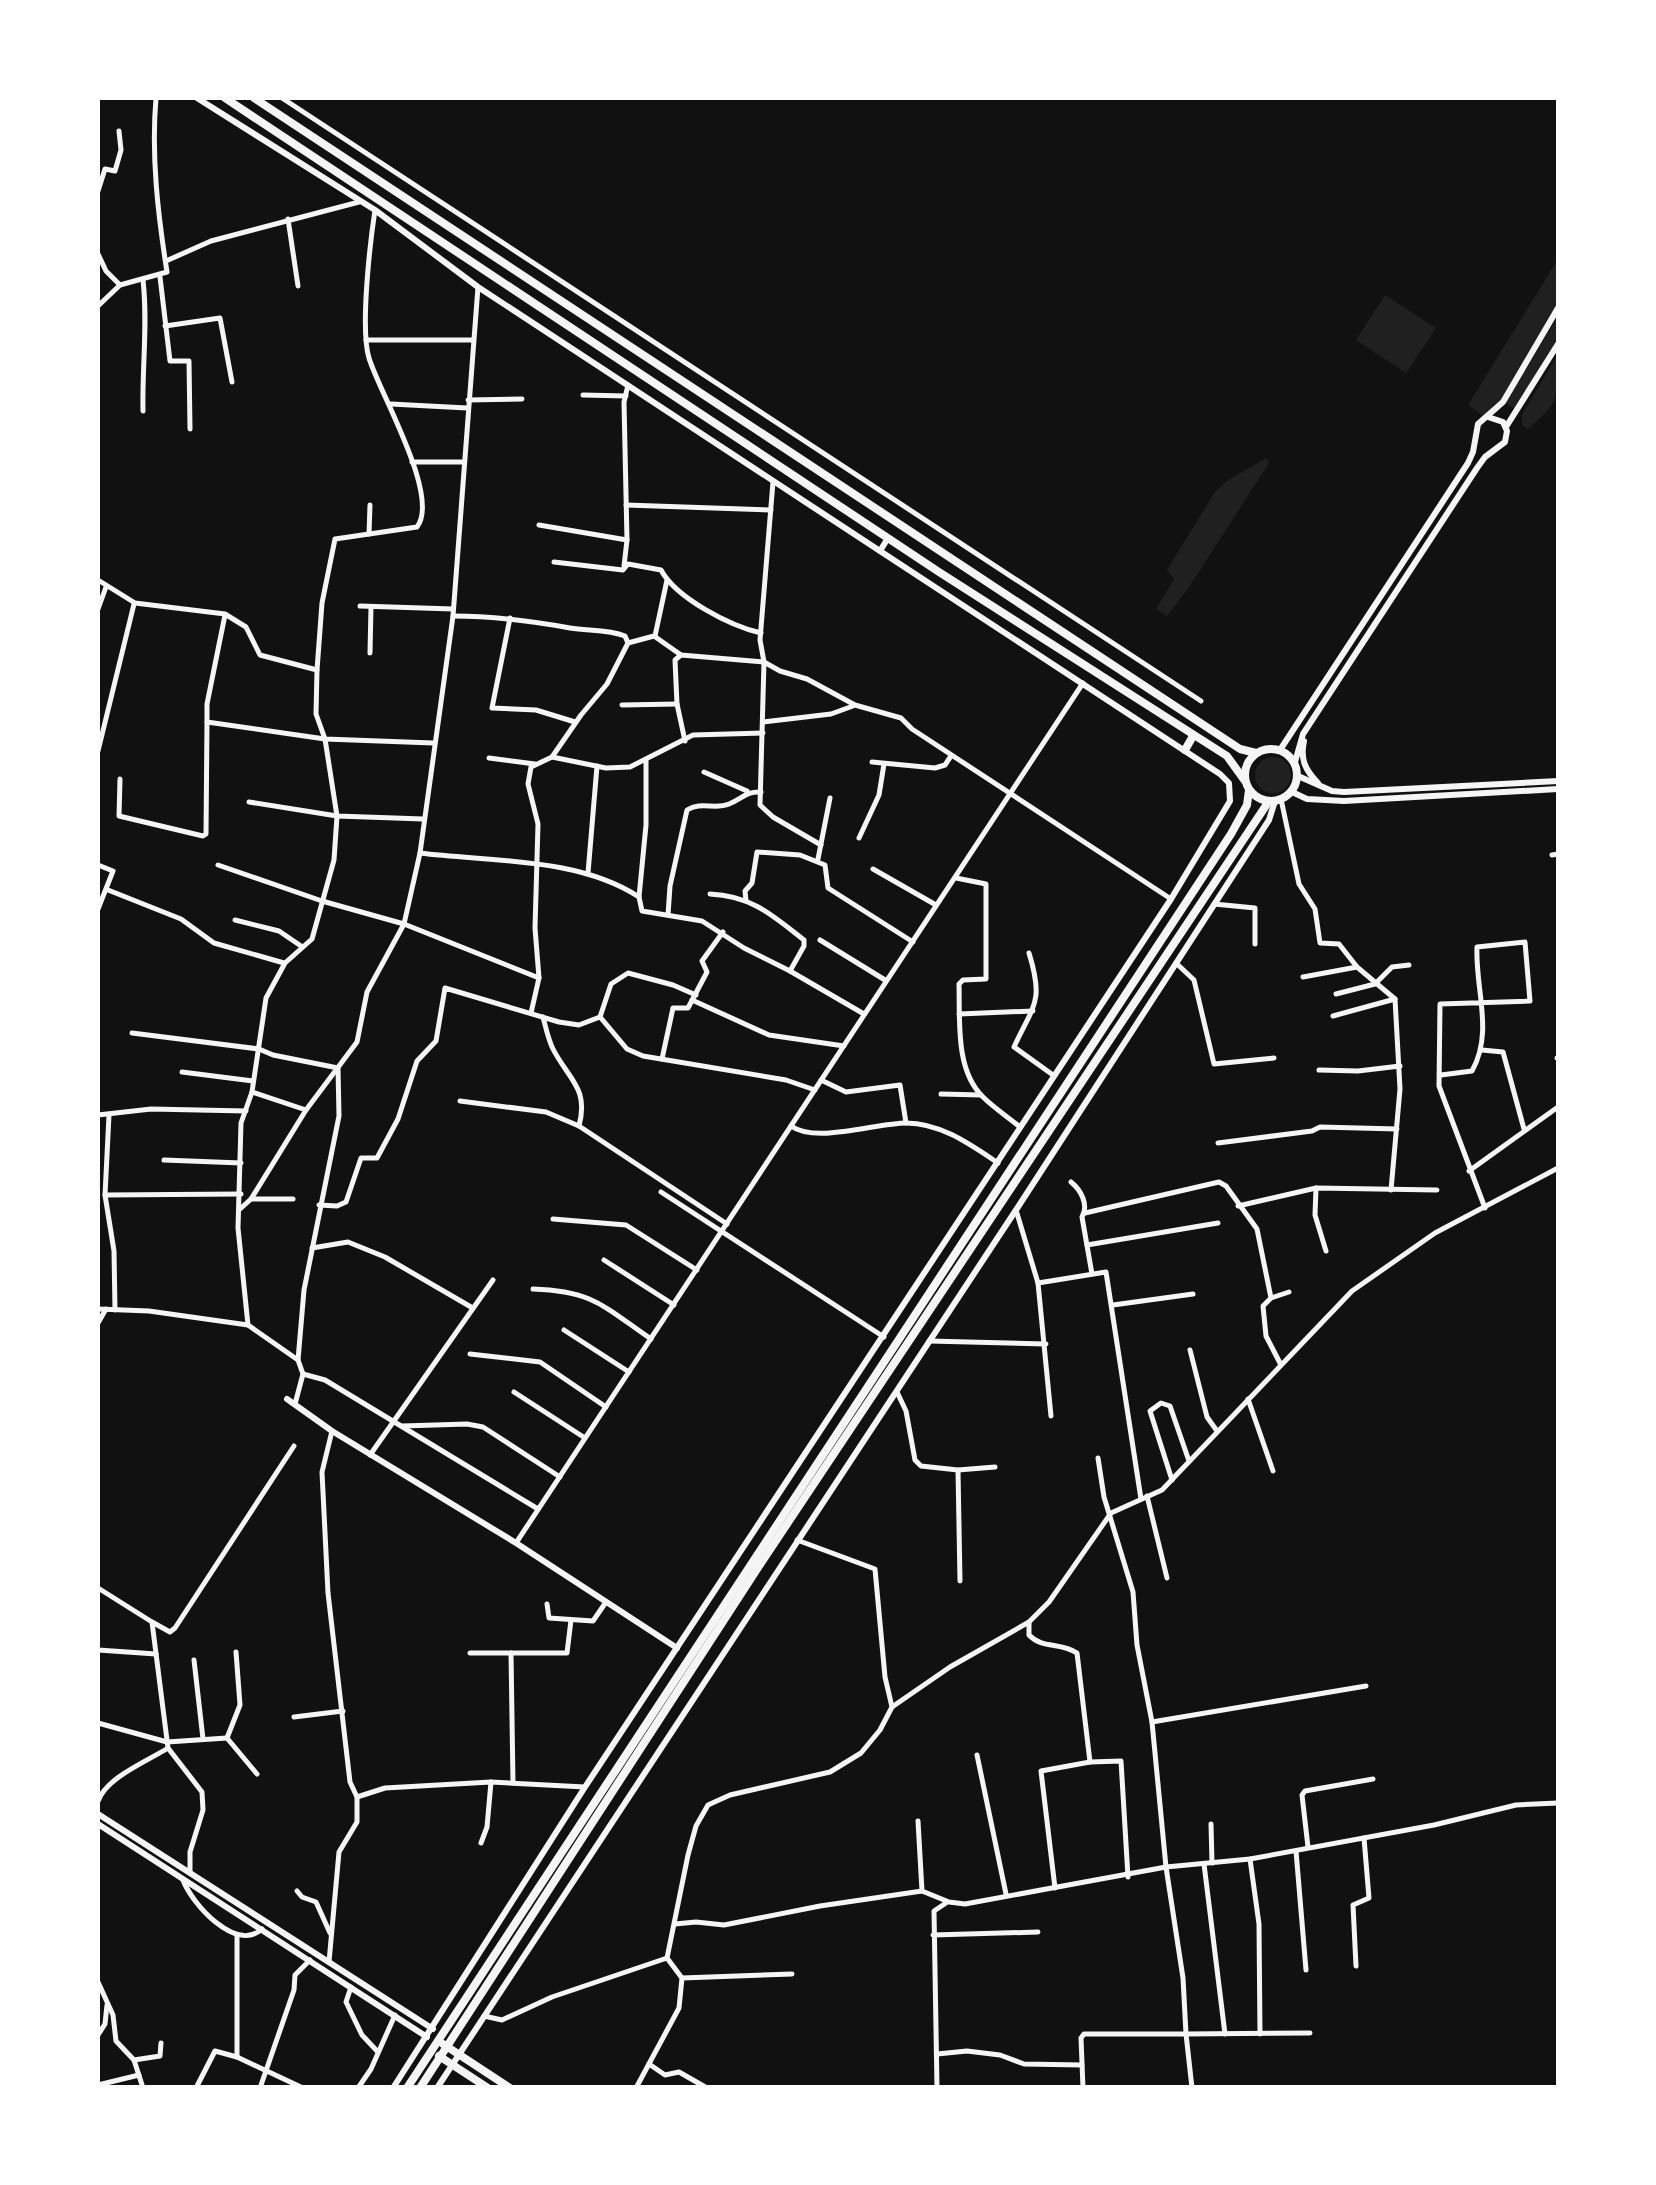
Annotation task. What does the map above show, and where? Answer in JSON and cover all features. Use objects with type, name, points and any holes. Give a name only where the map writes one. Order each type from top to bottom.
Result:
[{"type":"main road","points":[[196,98],[359,202],[378,207],[478,288],[1185,750],[1220,774],[1231,792],[1224,814],[1171,899],[585,1788],[393,2088]]},
{"type":"main road","points":[[225,98],[378,207],[1227,756],[1247,785],[1275,800]]},
{"type":"main road","points":[[254,98],[1240,749],[1256,753]]},
{"type":"main road","points":[[268,107],[274,98]]},
{"type":"main road","points":[[378,207],[392,190]]},
{"type":"main road","points":[[1280,750],[1468,463],[1482,420],[1503,402],[1558,308]]},
{"type":"main road","points":[[1294,762],[1303,734],[1477,468],[1505,442],[1506,428],[1558,344]]},
{"type":"main road","points":[[1482,420],[1493,417],[1506,428]]},
{"type":"main road","points":[[1474,435],[1484,448],[1496,449]]},
{"type":"main road","points":[[880,551],[888,538]]},
{"type":"main road","points":[[1322,787],[1306,772],[1302,750],[1305,736],[1323,704]]},
{"type":"main road","points":[[1185,750],[1194,736]]},
{"type":"main road","points":[[407,2088],[1220,850],[1247,805],[1246,765],[1256,753],[1268,748],[1280,750],[1294,762],[1298,776],[1292,792],[1275,800],[757,1569],[420,2088]]},
{"type":"main road","points":[[1298,776],[1344,792],[1558,781]]},
{"type":"main road","points":[[1292,792],[1308,799],[1344,800],[1558,789]]},
{"type":"main road","points":[[437,2088],[1016,1210],[1269,820],[1275,800]]},
{"type":"main road","points":[[287,1399],[678,1648]]},
{"type":"main road","points":[[98,1814],[433,2029]]},
{"type":"main road","points":[[98,1824],[427,2037]]},
{"type":"main road","points":[[438,2041],[510,2088]]},
{"type":"main road","points":[[432,2050],[488,2088]]},
{"type":"street","points":[[98,306],[120,286],[168,272],[159,226],[156,98]]},
{"type":"street","points":[[282,98],[1201,700]]},
{"type":"street","points":[[98,163],[115,172],[121,150],[118,131]]},
{"type":"street","points":[[98,191],[105,169]]},
{"type":"street","points":[[166,260],[211,241],[359,202]]},
{"type":"street","points":[[248,1325],[241,1265],[240,1139],[252,1092],[266,998],[285,964],[312,940],[334,860],[337,816],[325,738],[316,714],[322,603],[333,541],[420,524],[420,491],[412,462],[368,358],[370,241],[378,207]]},
{"type":"street","points":[[288,219],[298,286]]},
{"type":"street","points":[[98,254],[106,272],[120,286]]},
{"type":"street","points":[[160,277],[170,361],[189,361],[190,429]]},
{"type":"street","points":[[143,280],[147,327],[142,342],[143,411]]},
{"type":"street","points":[[240,1209],[306,1110],[358,1042],[366,992],[404,924],[420,853],[453,612],[478,288]]},
{"type":"street","points":[[165,326],[220,318],[232,382]]},
{"type":"street","points":[[366,340],[472,340]]},
{"type":"street","points":[[624,570],[628,384]]},
{"type":"street","points":[[583,394],[626,396]]},
{"type":"street","points":[[468,400],[522,399]]},
{"type":"street","points":[[390,404],[468,408]]},
{"type":"street","points":[[412,462],[464,462]]},
{"type":"street","points":[[773,479],[761,633],[764,722],[760,806],[821,844]]},
{"type":"street","points":[[370,505],[370,534]]},
{"type":"street","points":[[626,505],[770,510]]},
{"type":"street","points":[[539,525],[627,540]]},
{"type":"street","points":[[554,562],[624,570]]},
{"type":"street","points":[[624,570],[628,564],[660,570],[666,580],[740,628],[761,633]]},
{"type":"street","points":[[98,580],[135,603],[225,614],[246,627],[260,655],[316,670]]},
{"type":"street","points":[[654,636],[666,580]]},
{"type":"street","points":[[98,610],[106,587]]},
{"type":"street","points":[[98,751],[135,603]]},
{"type":"street","points":[[360,606],[510,618],[617,633],[628,642]]},
{"type":"street","points":[[370,653],[371,607]]},
{"type":"street","points":[[120,779],[121,818],[206,834],[207,704],[225,614]]},
{"type":"street","points":[[510,618],[492,708],[536,710],[576,722]]},
{"type":"street","points":[[628,642],[654,636],[681,655],[764,662],[780,672],[807,679],[855,705],[901,718],[1009,795],[1171,899]]},
{"type":"street","points":[[531,1012],[539,978],[534,928],[538,824],[528,784],[531,768],[552,757],[608,684],[628,642]]},
{"type":"street","points":[[681,655],[675,660],[677,704],[685,741]]},
{"type":"street","points":[[516,1543],[1083,682]]},
{"type":"street","points":[[622,705],[677,704]]},
{"type":"street","points":[[764,722],[831,714],[855,705]]},
{"type":"street","points":[[207,722],[325,738],[433,743]]},
{"type":"street","points":[[552,757],[597,766],[630,767],[693,735],[763,733]]},
{"type":"street","points":[[872,762],[934,768],[944,765],[951,756]]},
{"type":"street","points":[[489,758],[535,764]]},
{"type":"street","points":[[646,760],[646,825],[639,897],[645,913],[702,921],[864,1014]]},
{"type":"street","points":[[859,838],[879,794],[884,764]]},
{"type":"street","points":[[588,874],[597,766]]},
{"type":"street","points":[[704,772],[749,792],[761,792]]},
{"type":"street","points":[[668,915],[670,886],[687,810],[699,804],[727,806],[749,792]]},
{"type":"street","points":[[818,860],[830,798]]},
{"type":"street","points":[[1275,800],[1299,884],[1315,908],[1320,943],[1339,944],[1357,968],[1395,999],[1400,1066],[1391,1190]]},
{"type":"street","points":[[249,802],[337,816],[423,819]]},
{"type":"street","points":[[746,900],[757,852],[818,860],[825,865],[828,888],[913,942]]},
{"type":"street","points":[[420,853],[588,874],[639,897]]},
{"type":"street","points":[[98,865],[113,871],[98,909]]},
{"type":"street","points":[[218,865],[404,924],[539,978]]},
{"type":"street","points":[[873,869],[936,905]]},
{"type":"street","points":[[954,878],[986,884],[986,979],[960,982],[964,1060],[981,1095],[1020,1127]]},
{"type":"street","points":[[108,890],[181,919],[214,943],[285,964]]},
{"type":"street","points":[[710,894],[736,895],[772,915],[804,940],[790,970]]},
{"type":"street","points":[[1214,904],[1254,908],[1256,944]]},
{"type":"street","points":[[236,920],[279,931],[302,946]]},
{"type":"street","points":[[662,1059],[673,1008],[688,1008],[707,972],[702,962],[723,932]]},
{"type":"street","points":[[820,940],[886,981]]},
{"type":"street","points":[[1440,1076],[1472,1071],[1481,1050],[1484,1028],[1480,1003],[1476,947],[1525,942],[1530,1001],[1480,1003],[1440,1004],[1439,1086],[1485,1208]]},
{"type":"street","points":[[1029,953],[1038,980],[1037,1004],[1014,1046],[1053,1075]]},
{"type":"street","points":[[1176,962],[1194,980],[1214,1064],[1274,1058]]},
{"type":"street","points":[[1336,994],[1376,984],[1392,967],[1409,965]]},
{"type":"street","points":[[1303,977],[1357,968]]},
{"type":"street","points":[[600,1017],[611,984],[628,974],[674,985],[769,1035],[844,1046]]},
{"type":"street","points":[[319,1204],[338,1206],[346,1202],[361,1158],[377,1158],[398,1119],[417,1061],[436,1041],[445,988],[579,1025],[600,1017]]},
{"type":"street","points":[[1334,1016],[1395,999]]},
{"type":"street","points":[[960,1014],[1034,1011]]},
{"type":"street","points":[[543,1017],[550,1045],[581,1092],[584,1106],[579,1126]]},
{"type":"street","points":[[600,1017],[627,1049],[643,1056],[786,1080],[815,1090]]},
{"type":"street","points":[[132,1034],[259,1048],[273,1056],[338,1068]]},
{"type":"street","points":[[1481,1050],[1504,1052],[1524,1130]]},
{"type":"street","points":[[1319,1070],[1400,1066]]},
{"type":"street","points":[[295,1404],[303,1374],[298,1360],[312,1248],[339,1116],[338,1068]]},
{"type":"street","points":[[182,1072],[253,1081]]},
{"type":"street","points":[[821,1080],[846,1092],[900,1085],[906,1123]]},
{"type":"street","points":[[252,1092],[306,1110]]},
{"type":"street","points":[[942,1094],[981,1095]]},
{"type":"street","points":[[460,1101],[546,1112],[579,1126],[727,1224]]},
{"type":"street","points":[[1469,1172],[1558,1107]]},
{"type":"street","points":[[98,1115],[150,1109],[246,1111]]},
{"type":"street","points":[[109,1115],[101,1185],[114,1251],[115,1310]]},
{"type":"street","points":[[791,1126],[794,1130],[826,1132],[906,1123],[959,1138],[998,1163]]},
{"type":"street","points":[[1218,1142],[1320,1128],[1397,1129]]},
{"type":"street","points":[[164,1160],[241,1163]]},
{"type":"street","points":[[667,1958],[688,1855],[696,1826],[708,1805],[730,1795],[830,1772],[860,1752],[880,1730],[892,1707],[950,1667],[1028,1622],[1049,1602],[1111,1513],[1162,1490],[1352,1292],[1435,1233],[1558,1168]]},
{"type":"street","points":[[1071,1182],[1080,1189],[1092,1274]]},
{"type":"street","points":[[1085,1212],[1219,1182],[1257,1229],[1271,1298]]},
{"type":"street","points":[[1316,1188],[1315,1214],[1326,1251]]},
{"type":"street","points":[[1238,1206],[1316,1188],[1437,1190]]},
{"type":"street","points":[[662,1192],[884,1337]]},
{"type":"street","points":[[105,1195],[241,1194]]},
{"type":"street","points":[[250,1199],[293,1199]]},
{"type":"street","points":[[1016,1210],[1038,1283],[1051,1416]]},
{"type":"street","points":[[553,1219],[626,1225],[697,1270]]},
{"type":"street","points":[[1087,1245],[1218,1223]]},
{"type":"street","points":[[312,1248],[348,1242],[385,1257],[472,1307]]},
{"type":"street","points":[[604,1260],[674,1305]]},
{"type":"street","points":[[1038,1283],[1106,1272],[1144,1498],[1167,1578]]},
{"type":"street","points":[[370,1454],[396,1425],[492,1280]]},
{"type":"street","points":[[532,1289],[577,1292],[592,1298],[651,1339]]},
{"type":"street","points":[[1281,1365],[1266,1336],[1263,1306],[1271,1298],[1289,1292]]},
{"type":"street","points":[[1113,1305],[1192,1294]]},
{"type":"street","points":[[98,1309],[248,1325],[298,1360]]},
{"type":"street","points":[[98,1323],[106,1310]]},
{"type":"street","points":[[564,1330],[629,1372]]},
{"type":"street","points":[[927,1341],[1046,1344]]},
{"type":"street","points":[[1190,1350],[1207,1417],[1217,1431]]},
{"type":"street","points":[[470,1354],[540,1362],[606,1407]]},
{"type":"street","points":[[303,1374],[326,1380],[538,1509]]},
{"type":"street","points":[[895,1390],[906,1410],[915,1460],[922,1466],[958,1470],[995,1466]]},
{"type":"street","points":[[514,1392],[585,1438]]},
{"type":"street","points":[[1248,1399],[1273,1471]]},
{"type":"street","points":[[1172,1480],[1152,1407],[1161,1403],[1170,1406],[1189,1461]]},
{"type":"street","points":[[396,1425],[466,1424],[483,1428],[560,1477]]},
{"type":"street","points":[[329,1962],[338,1852],[357,1822],[329,1621],[322,1472],[332,1431]]},
{"type":"street","points":[[98,1588],[170,1632],[294,1446]]},
{"type":"street","points":[[1098,1458],[1104,1497],[1133,1592],[1183,1978],[1192,2088]]},
{"type":"street","points":[[958,1470],[960,1581]]},
{"type":"street","points":[[797,1540],[874,1569],[885,1677],[892,1707]]},
{"type":"street","points":[[546,1604],[550,1618],[594,1621],[606,1602]]},
{"type":"street","points":[[470,1652],[566,1653],[571,1620]]},
{"type":"street","points":[[152,1622],[168,1745],[202,1792],[190,1871]]},
{"type":"street","points":[[1028,1622],[1028,1635],[1037,1644],[1077,1653],[1090,1762]]},
{"type":"street","points":[[98,1650],[156,1654]]},
{"type":"street","points":[[228,1738],[240,1704],[236,1652]]},
{"type":"street","points":[[510,1653],[512,1783]]},
{"type":"street","points":[[194,1660],[203,1739]]},
{"type":"street","points":[[1152,1722],[1366,1686]]},
{"type":"street","points":[[294,1716],[343,1711]]},
{"type":"street","points":[[98,1723],[168,1745]]},
{"type":"street","points":[[98,1801],[101,1792],[168,1745],[228,1738]]},
{"type":"street","points":[[228,1738],[257,1774]]},
{"type":"street","points":[[977,1755],[1006,1896]]},
{"type":"street","points":[[1055,1888],[1041,1771],[1090,1762],[1121,1760],[1128,1877]]},
{"type":"street","points":[[1308,1847],[1304,1791],[1373,1779]]},
{"type":"street","points":[[356,1796],[385,1788],[491,1782],[585,1788]]},
{"type":"street","points":[[481,1843],[488,1828],[491,1782]]},
{"type":"street","points":[[675,1924],[724,1926],[820,1906],[922,1892],[965,1904],[1166,1868],[1296,1851],[1516,1806],[1558,1803]]},
{"type":"street","points":[[918,1821],[922,1892]]},
{"type":"street","points":[[1210,1824],[1208,1864],[1225,2034]]},
{"type":"street","points":[[1356,1966],[1353,1905],[1369,1898],[1364,1838]]},
{"type":"street","points":[[1296,1851],[1306,1970]]},
{"type":"street","points":[[1250,1859],[1259,1924],[1260,2034]]},
{"type":"street","points":[[181,1876],[190,1898],[237,1936],[252,1936],[262,1929]]},
{"type":"street","points":[[297,1891],[316,1902],[331,1936]]},
{"type":"street","points":[[937,2088],[934,1911],[948,1902]]},
{"type":"street","points":[[934,1935],[1038,1932]]},
{"type":"street","points":[[237,1936],[237,2057]]},
{"type":"street","points":[[484,2016],[502,2020],[552,1997],[667,1958]]},
{"type":"street","points":[[636,2088],[679,2008],[682,1978],[667,1958]]},
{"type":"street","points":[[260,2088],[294,1990],[294,1975],[310,1960]]},
{"type":"street","points":[[682,1978],[792,1974]]},
{"type":"street","points":[[98,1982],[108,2001],[116,2041],[134,2060],[143,2088]]},
{"type":"street","points":[[350,1987],[346,2002],[362,2035],[377,2050]]},
{"type":"street","points":[[98,2035],[105,2024],[108,2001]]},
{"type":"street","points":[[358,2088],[372,2068],[396,2015]]},
{"type":"street","points":[[1083,2088],[1084,2034],[1310,2033]]},
{"type":"street","points":[[134,2060],[160,2056],[161,2043]]},
{"type":"street","points":[[937,2054],[968,2051],[1000,2055],[1024,2064],[1082,2065]]},
{"type":"street","points":[[196,2088],[213,2052],[237,2057],[303,2088]]},
{"type":"street","points":[[648,2064],[664,2075],[679,2072],[707,2088]]},
{"type":"street","points":[[98,2084],[140,2074]]},
{"type":"shaded area","points":[[1558,259],[1558,305],[1503,401],[1483,416],[1468,405]]},
{"type":"shaded area","points":[[1385,295],[1436,328],[1406,373],[1356,340]]},
{"type":"shaded area","points":[[1558,316],[1558,337],[1515,409],[1506,403]]},
{"type":"shaded area","points":[[1558,354],[1555,397],[1528,429],[1522,425],[1522,415]]},
{"type":"shaded area","points":[[1266,458],[1269,463],[1189,587],[1167,616],[1156,609],[1174,579],[1167,570],[1215,492]]},
{"type":"shaded area","points":[[1273,757],[1286,762],[1291,775],[1286,788],[1273,793],[1260,788],[1255,775],[1260,762]]}]
